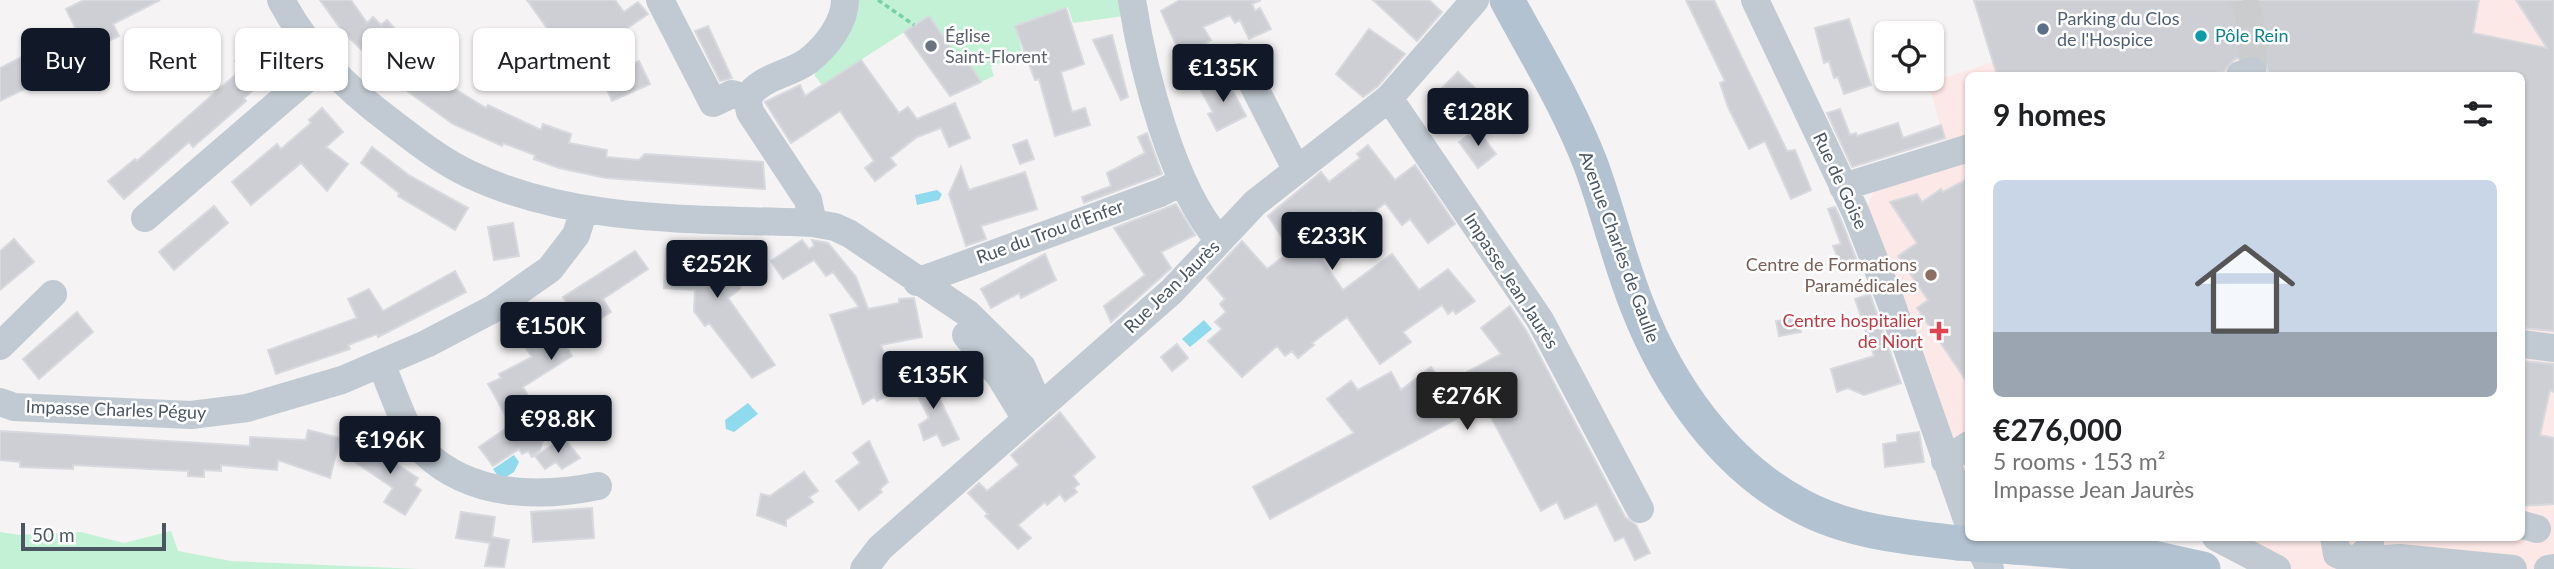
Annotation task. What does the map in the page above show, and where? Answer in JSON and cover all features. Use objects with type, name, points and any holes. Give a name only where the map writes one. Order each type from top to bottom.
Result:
[{"type":"main road","name":"Avenue Charles de Gaulle","points":[[1507,0],[1572,117],[1591,165],[1636,304],[1654,345],[1675,384],[1707,426],[1739,461],[1800,506],[1846,524],[1885,533],[1965,523]]},
{"type":"main road","name":"Avenue Charles de Gaulle","points":[[1985,541],[2003,558],[2121,554],[2203,569]]},
{"type":"street","points":[[281,0],[301,28]]},
{"type":"street","points":[[660,0],[713,103],[732,94],[747,98]]},
{"type":"street","points":[[747,98],[762,83],[808,61],[836,30],[844,13],[845,0]]},
{"type":"street","points":[[1132,0],[1150,82],[1182,182],[1219,240]]},
{"type":"street","name":"Rue Jean Jaurès","points":[[864,569],[880,548],[1172,291],[1219,240],[1296,169],[1389,98],[1475,0]]},
{"type":"street","name":"Rue de Goise","points":[[1755,0],[1843,187],[1890,300],[1965,520]]},
{"type":"street","points":[[1239,57],[1296,169]]},
{"type":"street","points":[[348,86],[413,139],[468,173],[513,191],[584,210],[813,223],[835,227],[850,234],[917,282],[940,293],[967,313],[1011,356],[1030,381],[1035,397],[1030,415]]},
{"type":"street","points":[[145,218],[292,91]]},
{"type":"street","points":[[747,98],[750,113],[808,200],[813,223]]},
{"type":"street","name":"Impasse Jean Jaurès","points":[[1389,98],[1540,320],[1640,509]]},
{"type":"street","points":[[1843,187],[1965,149]]},
{"type":"street","name":"Rue du Trou d'Enfer","points":[[917,282],[1160,193],[1182,182]]},
{"type":"street","name":"Impasse Charles Péguy","points":[[0,402],[14,407],[191,415],[247,408],[294,397],[382,364],[493,309],[550,270],[576,235],[584,210]]},
{"type":"street","points":[[917,282],[981,351],[1030,415]]},
{"type":"street","points":[[0,346],[53,294]]},
{"type":"street","points":[[2525,344],[2554,348]]},
{"type":"street","points":[[1011,356],[1040,370],[1079,372]]},
{"type":"street","points":[[382,364],[424,452],[468,482],[515,492],[560,494],[598,486]]},
{"type":"street","points":[[1945,461],[1965,448]]},
{"type":"street","points":[[2224,541],[2277,569]]},
{"type":"street","points":[[2348,542],[2400,558],[2513,569]]},
{"type":"street","points":[[2549,569],[2554,568]]},
{"type":"path","points":[[878,0],[914,25]]},
{"type":"shaded area","name":"Centre hospitalier de Niort","points":[[1974,0],[2554,0],[2554,569],[2290,569],[2243,541],[2525,541],[2525,72],[1965,72],[1965,481],[1960,480],[1865,211],[1878,183],[1951,160],[1930,91],[1944,91],[1944,78],[1993,62]]},
{"type":"green space","points":[[850,0],[1120,0],[1124,16],[1073,23],[1068,7],[1015,25],[1022,52],[991,67],[994,76],[981,82],[967,60],[961,62],[929,16],[822,85],[815,76],[814,64]]},
{"type":"green space","points":[[171,531],[178,551],[231,561],[419,569],[0,569],[0,532],[20,535],[81,532],[124,543]]},
{"type":"water","points":[[937,190],[942,194],[939,200],[917,205],[915,195]]},
{"type":"water","points":[[1204,320],[1212,329],[1190,347],[1182,339]]},
{"type":"water","points":[[748,403],[758,414],[734,432],[726,429],[725,420]]},
{"type":"water","points":[[514,455],[519,462],[514,472],[506,477],[498,476],[493,469]]},
{"type":"building","points":[[84,0],[160,0],[113,24],[119,36],[110,40],[110,28],[75,28],[66,9]]},
{"type":"building","points":[[320,0],[351,0],[367,23],[373,17],[381,25],[387,20],[394,28],[362,28],[362,50],[348,37],[348,28],[340,28]]},
{"type":"building","points":[[527,0],[615,0],[624,12],[638,2],[648,14],[628,28],[547,28]]},
{"type":"building","points":[[1180,0],[1261,0],[1252,4],[1255,11],[1260,8],[1271,29],[1249,39],[1240,20],[1235,23],[1230,15],[1203,27],[1211,40],[1181,56],[1161,11]]},
{"type":"building","points":[[1373,0],[1429,0],[1442,12],[1417,41]]},
{"type":"building","points":[[1686,0],[1714,0],[1787,151],[1795,150],[1811,190],[1791,199],[1765,141],[1749,149],[1728,107],[1720,83],[1725,81]]},
{"type":"building","points":[[1974,0],[2479,0],[2473,33],[2547,48],[2516,0],[2554,0],[2554,331],[2525,328],[2525,72],[2268,72],[2267,65],[2255,55],[2235,59],[2220,72],[1996,72]]},
{"type":"building","points":[[1066,8],[1084,64],[1061,72],[1072,112],[1085,108],[1090,125],[1055,136],[1039,79],[1035,80],[1015,26]]},
{"type":"building","name":"Église Saint-Florent","points":[[929,16],[961,62],[967,60],[981,82],[950,96],[904,32]]},
{"type":"building","points":[[1849,19],[1871,85],[1844,94],[1838,77],[1834,78],[1829,61],[1824,63],[1815,28]]},
{"type":"building","points":[[708,26],[732,78],[720,81],[695,31]]},
{"type":"building","points":[[1369,29],[1405,54],[1378,86],[1363,97],[1336,74]]},
{"type":"building","points":[[1112,35],[1128,97],[1121,100],[1093,40]]},
{"type":"building","points":[[21,57],[21,91],[0,101],[0,68]]},
{"type":"building","points":[[861,60],[899,113],[908,107],[917,119],[955,103],[970,138],[949,147],[941,128],[917,137],[890,158],[896,165],[875,181],[865,168],[874,161],[840,111],[791,143],[765,102],[800,85],[805,96]]},
{"type":"building","points":[[639,61],[650,84],[635,91],[635,63]]},
{"type":"building","points":[[1458,72],[1478,91],[1453,116],[1433,97]]},
{"type":"building","points":[[235,75],[235,91],[252,91],[244,98],[246,101],[193,147],[189,142],[124,199],[108,181],[135,159],[137,161],[217,91],[221,91],[221,87]]},
{"type":"building","points":[[1225,76],[1246,116],[1217,131],[1208,114],[1213,112],[1200,89]]},
{"type":"building","points":[[407,91],[458,91],[486,108],[488,105],[541,130],[543,124],[571,134],[569,143],[607,150],[606,157],[639,160],[645,154],[763,162],[765,189],[606,178],[559,168],[534,159],[535,155],[503,143],[502,146],[453,124]]},
{"type":"building","points":[[608,91],[634,91],[612,101]]},
{"type":"building","points":[[322,108],[343,132],[326,147],[348,164],[327,191],[301,163],[251,205],[232,182],[277,144],[281,149],[311,123],[309,120]]},
{"type":"building","points":[[1840,109],[1850,135],[1856,133],[1857,136],[1898,123],[1903,138],[1941,125],[1945,138],[1852,167],[1827,113]]},
{"type":"building","points":[[1477,129],[1496,154],[1478,168],[1459,142]]},
{"type":"building","points":[[1147,133],[1162,174],[1084,203],[1082,197],[1111,186],[1107,173],[1145,153],[1138,137]]},
{"type":"building","points":[[1027,140],[1034,159],[1020,164],[1013,145]]},
{"type":"building","points":[[1368,145],[1395,180],[1415,165],[1455,224],[1428,243],[1410,219],[1402,225],[1385,203],[1362,221],[1354,211],[1327,231],[1340,247],[1322,260],[1343,290],[1392,254],[1419,290],[1448,269],[1475,301],[1456,314],[1453,310],[1448,314],[1442,305],[1403,332],[1411,342],[1380,364],[1347,317],[1312,343],[1314,345],[1298,358],[1292,351],[1285,356],[1277,346],[1242,377],[1208,341],[1222,329],[1215,322],[1226,312],[1220,304],[1225,299],[1207,278],[1242,241],[1267,269],[1291,251],[1268,216],[1321,172],[1329,182],[1360,158],[1357,154]]},
{"type":"building","points":[[372,147],[410,176],[468,208],[455,230],[398,196],[399,193],[361,163]]},
{"type":"building","points":[[961,167],[969,190],[1025,172],[1037,209],[981,226],[986,239],[966,246],[949,194]]},
{"type":"building","name":"Centre de Formations Paramédicales","points":[[1965,180],[1965,379],[1917,308],[1928,300],[1898,256],[1917,243],[1890,202],[1917,194],[1922,202],[1941,189],[1943,192]]},
{"type":"building","points":[[1176,204],[1195,235],[1161,252],[1171,268],[1111,322],[1104,306],[1145,275],[1114,228]]},
{"type":"building","points":[[214,206],[228,223],[174,270],[159,252]]},
{"type":"building","points":[[1835,207],[1857,261],[1841,265],[1833,246],[1841,244],[1828,209]]},
{"type":"building","points":[[513,223],[519,256],[494,260],[488,227]]},
{"type":"building","points":[[14,239],[34,262],[0,290],[0,251]]},
{"type":"building","points":[[802,240],[809,249],[814,246],[812,240],[828,243],[856,277],[868,309],[899,303],[899,299],[914,298],[922,337],[881,345],[898,391],[877,401],[874,397],[863,404],[830,315],[859,307],[833,272],[826,276],[814,260],[783,279],[771,261]]},
{"type":"building","points":[[666,249],[743,254],[740,289],[728,298],[775,365],[752,378],[709,323],[705,326],[694,311],[695,290],[664,288]]},
{"type":"building","points":[[635,251],[648,269],[603,299],[611,312],[564,342],[572,356],[523,387],[535,408],[555,407],[540,450],[532,457],[528,451],[522,454],[519,449],[493,466],[479,447],[511,425],[488,384],[501,378],[499,374],[532,357],[526,348],[573,313],[563,297]]},
{"type":"building","points":[[1045,254],[1056,280],[1021,298],[1019,293],[991,308],[981,289]]},
{"type":"building","points":[[455,271],[466,292],[378,337],[377,334],[348,345],[350,349],[276,374],[268,350],[357,318],[348,299],[369,289],[383,311]]},
{"type":"building","points":[[1870,294],[1901,383],[1864,395],[1848,388],[1837,392],[1831,369],[1874,356],[1855,299]]},
{"type":"building","points":[[1510,306],[1527,332],[1625,517],[1636,525],[1650,553],[1635,560],[1624,537],[1615,541],[1597,504],[1565,519],[1557,502],[1541,511],[1484,404],[1270,519],[1253,487],[1354,433],[1327,399],[1351,381],[1358,390],[1391,372],[1401,390],[1431,367],[1443,385],[1501,354],[1481,328]]},
{"type":"building","points":[[77,312],[93,332],[39,379],[23,359]]},
{"type":"building","points":[[1797,318],[1801,332],[1779,336],[1776,321]]},
{"type":"building","points":[[1177,344],[1188,358],[1172,371],[1161,357]]},
{"type":"building","points":[[2525,361],[2554,364],[2554,392],[2550,390],[2540,435],[2554,438],[2554,504],[2525,506]]},
{"type":"building","points":[[926,371],[959,439],[943,446],[937,434],[924,440],[919,425],[929,418],[909,379]]},
{"type":"building","points":[[1060,412],[1095,457],[1073,476],[1079,484],[1074,488],[1077,492],[1065,501],[1060,494],[1047,505],[1045,502],[1018,525],[1031,538],[1018,549],[985,516],[988,514],[968,493],[979,483],[987,491],[1019,465],[1011,455]]},
{"type":"building","points":[[308,430],[340,438],[330,478],[278,460],[277,470],[221,465],[221,471],[204,470],[204,477],[188,476],[188,471],[73,465],[73,469],[20,467],[20,462],[0,460],[0,431],[250,446],[250,437],[306,440]]},
{"type":"building","points":[[1919,432],[1924,462],[1885,467],[1883,444],[1897,442],[1897,435]]},
{"type":"building","points":[[564,438],[580,458],[562,469],[556,462],[545,469],[535,456]]},
{"type":"building","points":[[369,440],[398,459],[395,463],[418,478],[414,485],[421,490],[405,515],[384,502],[393,488],[355,462]]},
{"type":"building","points":[[869,441],[888,482],[880,489],[882,492],[859,510],[836,481],[860,463],[853,453]]},
{"type":"building","points":[[804,472],[818,491],[809,497],[813,502],[786,520],[786,526],[757,515],[761,494],[770,496]]},
{"type":"building","points":[[592,508],[594,538],[533,542],[531,512]]},
{"type":"building","points":[[461,512],[495,517],[492,537],[509,540],[504,567],[485,566],[490,543],[456,538]]},
{"type":"tunnel","points":[[2244,0],[2252,36],[2252,71]]},
{"type":"place","name":"Parking du Clos de l'Hospice","points":[[2043,29]]},
{"type":"place","name":"Pôle Rein","points":[[2201,36]]},
{"type":"place","name":"Église Saint-Florent","points":[[931,46]]},
{"type":"place","name":"Centre de Formations Paramédicales","points":[[1931,275]]},
{"type":"place","name":"Centre hospitalier de Niort","points":[[1939,331]]}]
